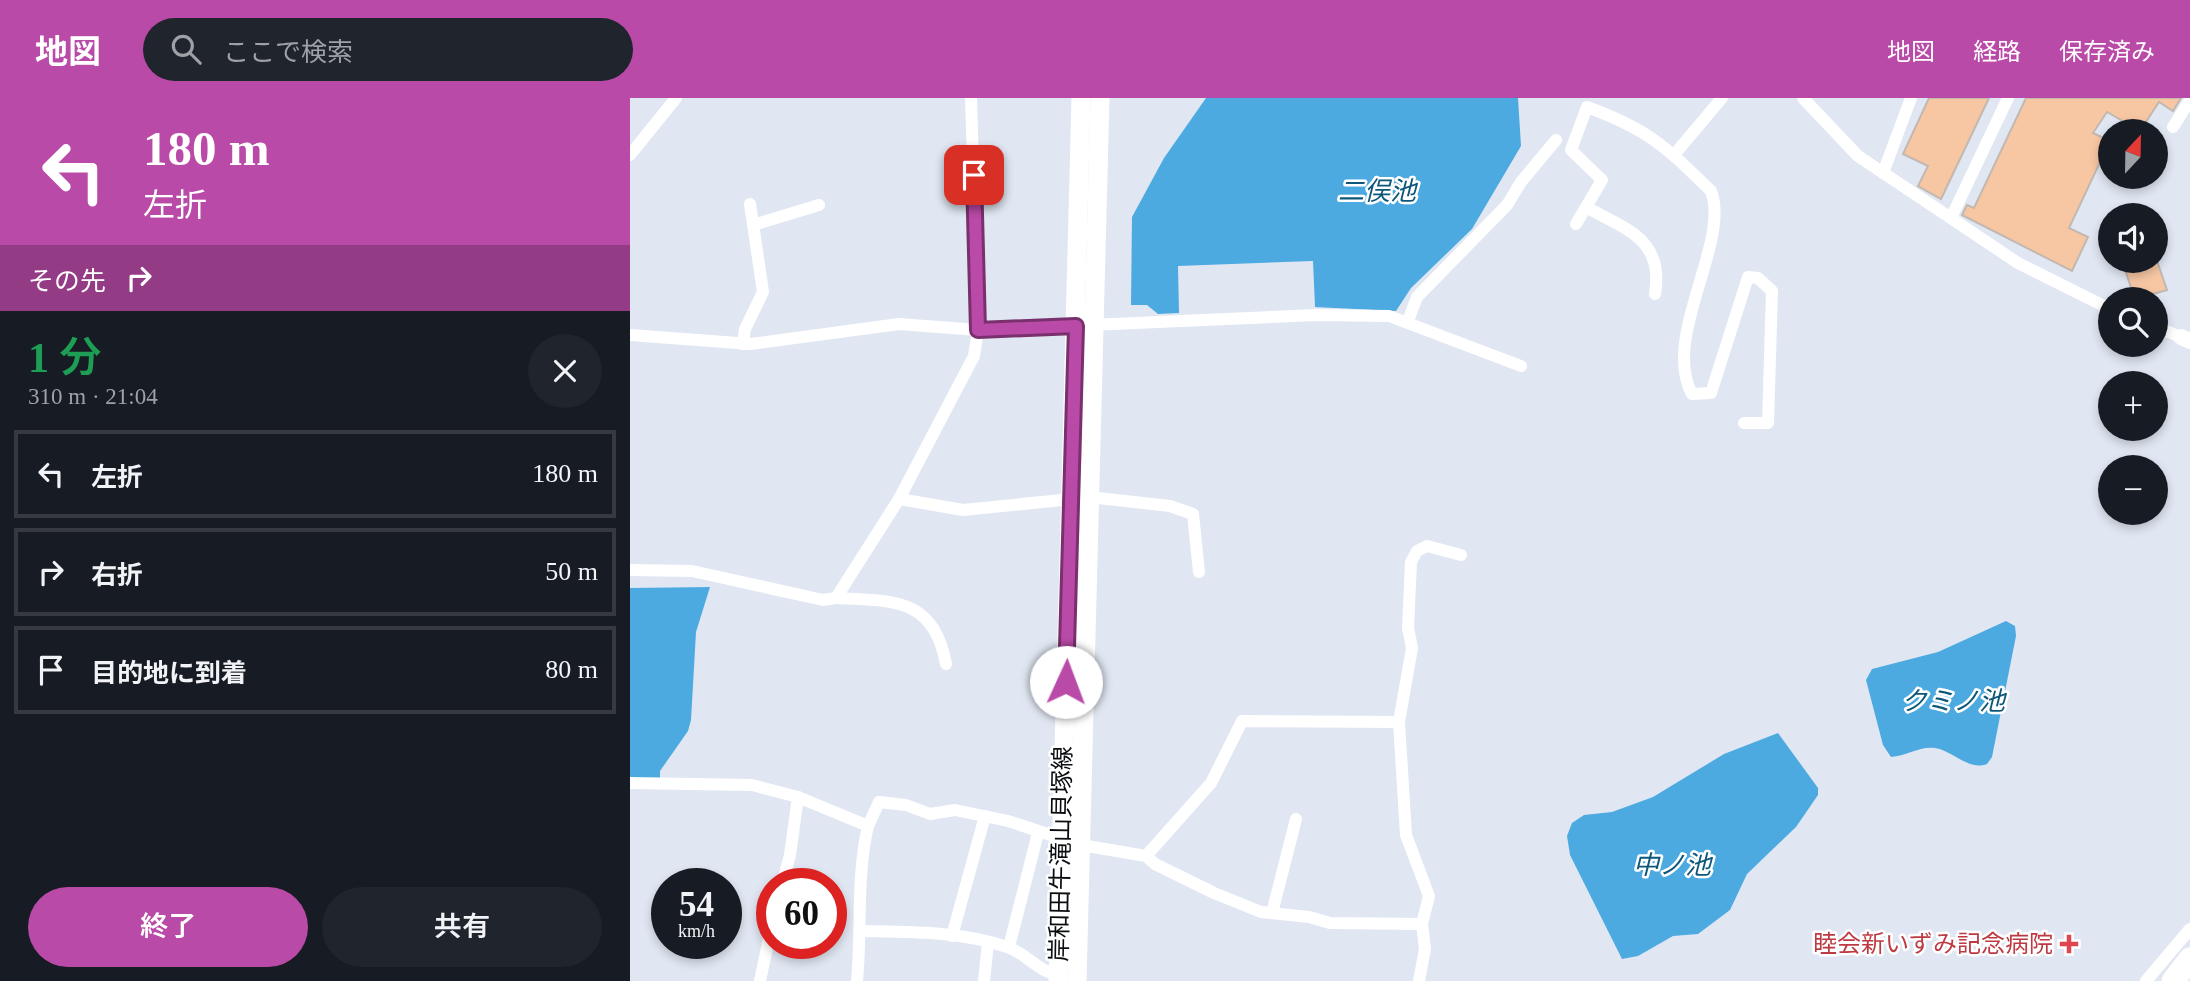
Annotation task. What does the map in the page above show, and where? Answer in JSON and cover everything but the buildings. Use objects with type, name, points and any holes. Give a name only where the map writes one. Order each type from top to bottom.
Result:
[{"type":"highway","points":[[2173,981],[2190,959]]},
{"type":"main road","name":"岸和田牛滝山貝塚線","points":[[1065,979],[1081,845],[1080,498],[1084,326],[1081,98]]},
{"type":"main road","name":"岸和田牛滝山貝塚線","points":[[1084,326],[1100,98]]},
{"type":"main road","name":"岸和田牛滝山貝塚線","points":[[1065,979],[1060,840],[1080,498]]},
{"type":"street","points":[[630,155],[676,98]]},
{"type":"street","points":[[836,598],[898,499],[974,356],[978,330],[971,98]]},
{"type":"street","points":[[1674,155],[1722,98]]},
{"type":"street","points":[[1803,98],[1858,156],[2018,264],[2098,303]]},
{"type":"street","points":[[1883,173],[1911,98]]},
{"type":"street","points":[[1951,218],[2008,98]]},
{"type":"street","points":[[2173,127],[2190,100]]},
{"type":"street","points":[[1576,224],[1602,180],[1571,150],[1587,107],[1629,122],[1674,155],[1711,191],[1716,203],[1688,331],[1683,367],[1692,394],[1711,393],[1748,277],[1758,278],[1772,291],[1768,423],[1744,423]]},
{"type":"street","points":[[1408,321],[1417,297],[1507,205],[1521,182],[1556,140]]},
{"type":"street","points":[[743,344],[745,328],[763,292],[750,204]]},
{"type":"street","points":[[753,225],[819,205]]},
{"type":"street","points":[[1586,207],[1644,240],[1657,266],[1655,294]]},
{"type":"street","points":[[630,335],[743,344],[899,324],[978,330],[1317,314],[1389,316],[1521,366]]},
{"type":"street","points":[[2168,332],[2185,339]]},
{"type":"street","points":[[898,499],[963,510],[1080,498],[1170,506],[1193,514],[1199,572]]},
{"type":"street","points":[[1419,981],[1425,949],[1422,924],[1429,896],[1406,835],[1399,722],[1412,648],[1408,628],[1411,562],[1417,551],[1427,546],[1461,555]]},
{"type":"street","points":[[630,570],[692,571],[824,600],[836,598],[891,601],[914,607],[932,625],[943,646],[946,664]]},
{"type":"street","points":[[1146,856],[1211,783],[1242,721],[1399,722]]},
{"type":"street","points":[[630,783],[752,785],[798,797],[868,827]]},
{"type":"street","points":[[786,868],[798,797]]},
{"type":"street","points":[[858,981],[859,897],[868,827],[879,802],[906,805],[930,814],[955,810],[985,816],[1008,821],[1060,840],[1146,856],[1155,864],[1247,908],[1330,923],[1422,924]]},
{"type":"street","points":[[952,936],[985,816]]},
{"type":"street","points":[[1272,913],[1296,819]]},
{"type":"street","points":[[1009,947],[1038,833]]},
{"type":"street","points":[[2146,981],[2190,929]]},
{"type":"street","points":[[860,931],[932,932],[1009,947],[1047,973],[1065,979]]},
{"type":"street","points":[[985,981],[988,943]]},
{"type":"street","points":[[760,981],[765,959]]},
{"type":"water","name":"二俣池","points":[[1206,98],[1518,98],[1521,146],[1472,229],[1411,288],[1396,311],[1315,307],[1313,261],[1178,266],[1179,313],[1158,314],[1147,305],[1131,305],[1132,217],[1164,158]]},
{"type":"water","points":[[710,587],[696,632],[691,720],[688,731],[660,771],[660,778],[630,778],[630,588]]},
{"type":"water","name":"クミノ池","points":[[2006,621],[2015,626],[2016,636],[1992,757],[1987,764],[1967,763],[1935,748],[1924,748],[1891,757],[1883,745],[1866,680],[1872,669],[1938,652]]},
{"type":"water","name":"中ノ池","points":[[1778,733],[1818,788],[1818,795],[1796,827],[1747,874],[1730,910],[1698,934],[1673,936],[1638,956],[1622,959],[1570,855],[1567,836],[1572,823],[1584,815],[1612,812],[1653,797],[1724,754]]},
{"type":"place","name":"睦会新いずみ記念病院","points":[[2069,944]]},
{"type":"route","points":[[974,175],[978,330],[1076,326],[1066,682]]}]
